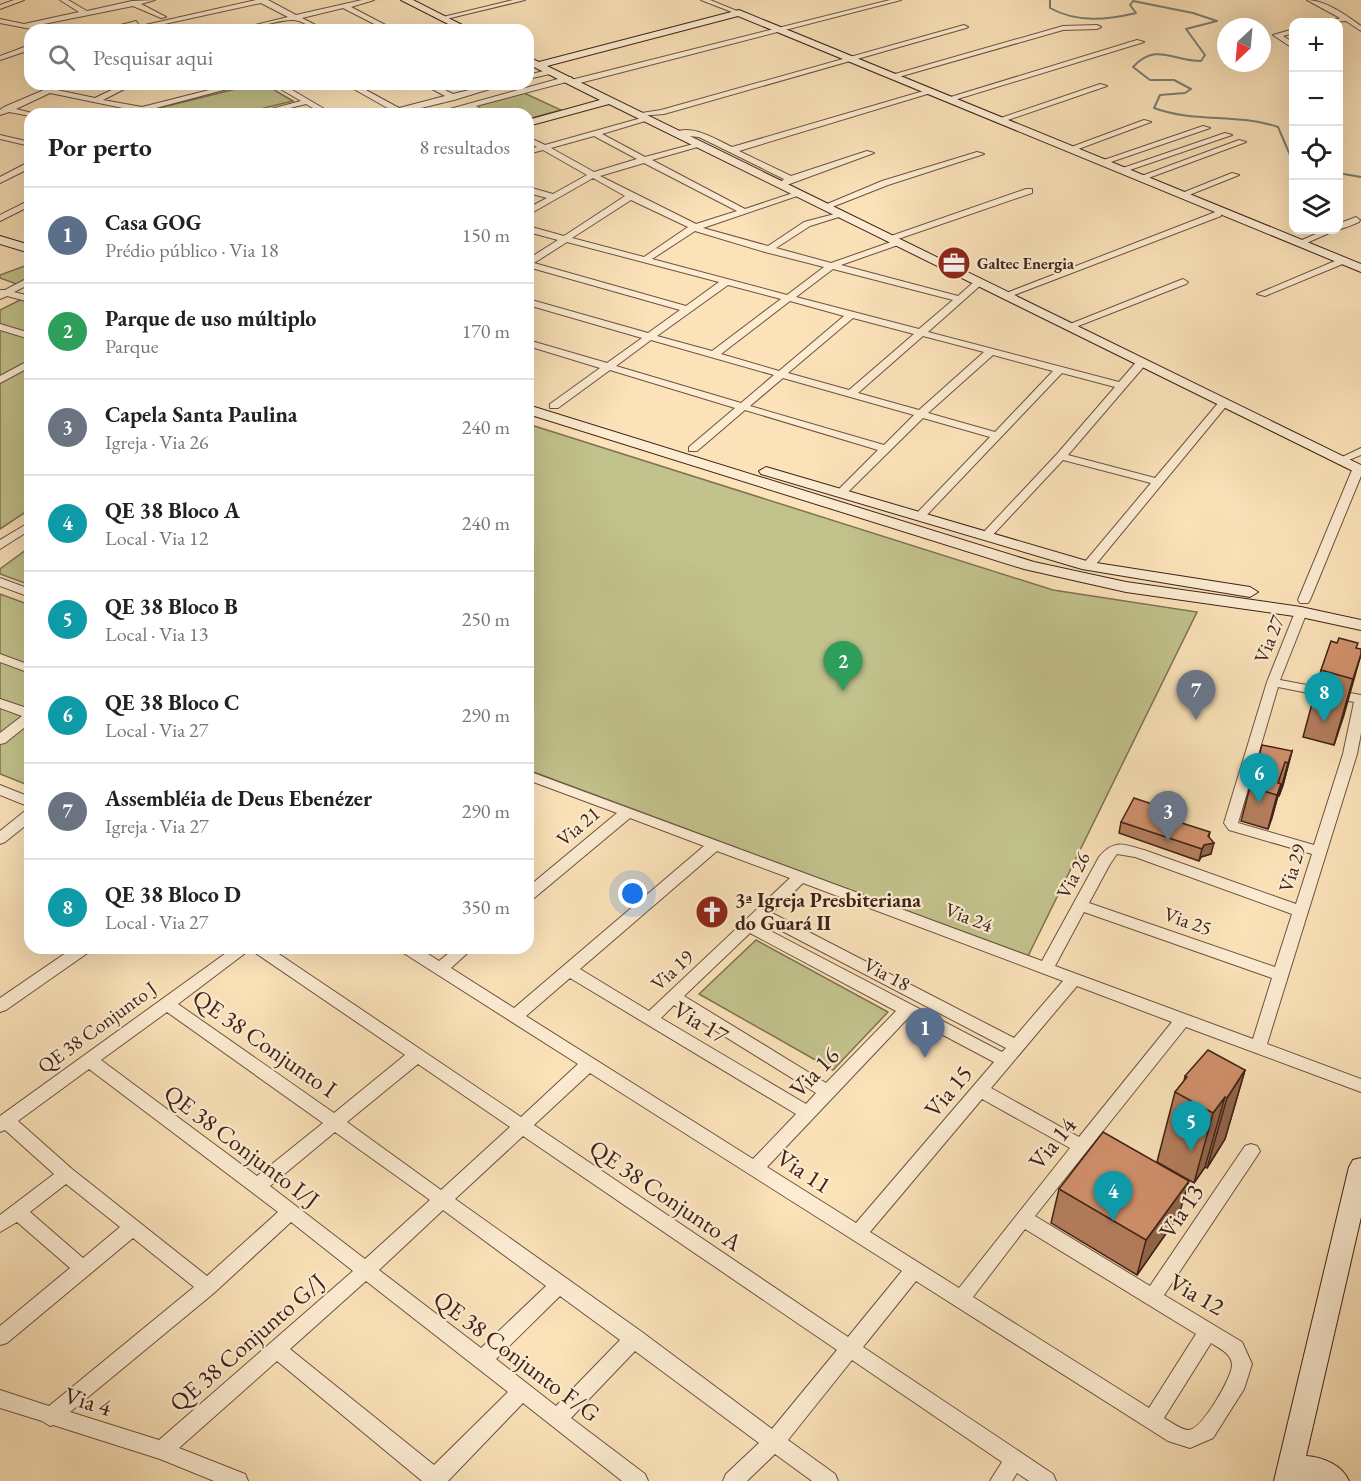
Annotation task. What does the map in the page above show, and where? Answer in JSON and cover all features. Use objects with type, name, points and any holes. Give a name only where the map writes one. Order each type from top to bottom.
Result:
[{"type":"street","points":[[0,7],[21,0]]},
{"type":"street","points":[[63,0],[85,13]]},
{"type":"street","points":[[32,24],[131,2],[152,0]]},
{"type":"street","points":[[225,6],[243,0]]},
{"type":"street","points":[[138,24],[264,0],[309,24]]},
{"type":"street","points":[[270,24],[371,0]]},
{"type":"street","points":[[406,0],[454,24]]},
{"type":"street","points":[[442,18],[522,0]]},
{"type":"street","points":[[704,0],[1361,268]]},
{"type":"street","points":[[714,4],[724,0]]},
{"type":"street","points":[[534,89],[898,0]]},
{"type":"street","points":[[1310,0],[1361,29]]},
{"type":"street","points":[[131,2],[173,24]]},
{"type":"street","points":[[344,6],[379,24]]},
{"type":"street","points":[[534,62],[739,13]]},
{"type":"street","points":[[148,24],[165,19]]},
{"type":"street","points":[[1343,20],[1347,19]]},
{"type":"street","points":[[0,21],[22,26]]},
{"type":"street","points":[[534,150],[963,27]]},
{"type":"street","points":[[892,76],[1063,28],[1097,27]]},
{"type":"street","points":[[1289,32],[1277,35],[1289,44]]},
{"type":"street","points":[[948,99],[1140,42]]},
{"type":"street","points":[[0,58],[24,50]]},
{"type":"street","points":[[0,64],[24,56]]},
{"type":"street","points":[[534,62],[611,100],[650,116],[698,144],[786,182],[870,153]]},
{"type":"street","points":[[534,75],[551,71]]},
{"type":"street","points":[[999,120],[1102,86]]},
{"type":"street","points":[[96,100],[117,90]]},
{"type":"street","points":[[150,108],[216,90]]},
{"type":"street","points":[[286,90],[318,108]]},
{"type":"street","points":[[360,90],[393,108]]},
{"type":"street","points":[[439,90],[454,98]]},
{"type":"street","points":[[411,108],[479,90]]},
{"type":"street","points":[[457,108],[530,90]]},
{"type":"street","points":[[3,110],[50,91],[134,108]]},
{"type":"street","points":[[732,150],[930,92]]},
{"type":"street","points":[[534,121],[611,100]]},
{"type":"street","points":[[282,108],[307,102]]},
{"type":"street","points":[[468,105],[474,108]]},
{"type":"street","points":[[3,110],[24,113]]},
{"type":"street","points":[[1070,149],[1148,122]]},
{"type":"street","points":[[1102,162],[1206,128]]},
{"type":"street","points":[[678,133],[701,135],[732,150],[786,182],[799,194],[824,207],[1070,326],[1360,471]]},
{"type":"street","points":[[595,134],[743,211]]},
{"type":"street","points":[[1121,170],[1228,135]]},
{"type":"street","points":[[0,137],[24,143]]},
{"type":"street","points":[[1140,178],[1242,142]]},
{"type":"street","points":[[534,143],[693,228],[768,250],[959,299]]},
{"type":"street","points":[[534,208],[593,175],[698,144]]},
{"type":"street","points":[[824,207],[894,180],[980,154]]},
{"type":"street","points":[[0,168],[24,173]]},
{"type":"street","points":[[0,180],[24,168]]},
{"type":"street","points":[[1181,195],[1234,174]]},
{"type":"street","points":[[713,355],[831,266],[894,240],[1029,191]]},
{"type":"street","points":[[534,192],[553,197]]},
{"type":"street","points":[[645,260],[693,228],[799,194]]},
{"type":"street","points":[[534,260],[631,196]]},
{"type":"street","points":[[0,218],[24,207]]},
{"type":"street","points":[[768,250],[807,224],[839,214]]},
{"type":"street","points":[[1006,295],[1218,214]]},
{"type":"street","points":[[1343,225],[1356,220]]},
{"type":"street","points":[[534,231],[1122,386]]},
{"type":"street","points":[[1299,243],[1322,234]]},
{"type":"street","points":[[0,240],[24,247]]},
{"type":"street","points":[[0,252],[24,258]]},
{"type":"street","points":[[1262,294],[1342,261]]},
{"type":"street","points":[[534,266],[686,309]]},
{"type":"street","points":[[554,406],[727,281]]},
{"type":"street","points":[[851,394],[979,282]]},
{"type":"street","points":[[1070,326],[1183,282]]},
{"type":"street","points":[[2,294],[24,283]]},
{"type":"street","points":[[2,294],[24,298]]},
{"type":"street","points":[[534,304],[997,436]]},
{"type":"street","points":[[693,449],[852,314]]},
{"type":"street","points":[[0,327],[24,334]]},
{"type":"street","points":[[534,345],[886,449]]},
{"type":"street","points":[[841,493],[921,414],[991,351]]},
{"type":"street","points":[[985,537],[1061,456],[1142,362]]},
{"type":"street","points":[[2,377],[24,366]]},
{"type":"street","points":[[919,517],[1060,370]]},
{"type":"street","points":[[534,400],[985,537],[1088,566],[1181,588]]},
{"type":"street","points":[[1088,566],[1223,404]]},
{"type":"street","points":[[534,411],[1030,566],[1083,579],[1181,588],[1361,613]]},
{"type":"street","points":[[1340,461],[1361,451]]},
{"type":"street","points":[[1061,456],[1158,482]]},
{"type":"street","name":"Via 27","points":[[1319,851],[1234,826],[1231,823],[1273,682],[1360,471]]},
{"type":"street","points":[[0,545],[24,529]]},
{"type":"street","points":[[0,582],[24,591]]},
{"type":"street","points":[[1303,606],[1361,625]]},
{"type":"street","points":[[0,658],[24,667]]},
{"type":"street","name":"Via 27","points":[[1273,682],[1361,700]]},
{"type":"street","name":"Via 29","points":[[1258,1048],[1350,754],[1361,700]]},
{"type":"street","points":[[0,703],[24,713]]},
{"type":"street","points":[[0,740],[24,720]]},
{"type":"street","name":"Via 24","points":[[534,780],[628,812],[1361,1086]]},
{"type":"street","points":[[0,790],[24,800]]},
{"type":"street","name":"Via 21","points":[[534,891],[628,812]]},
{"type":"street","points":[[0,839],[24,819]]},
{"type":"street","points":[[515,1016],[715,845]]},
{"type":"street","name":"Via 26","points":[[1046,969],[1109,853],[1123,849],[1300,911]]},
{"type":"street","name":"Via 19","points":[[650,1019],[801,877]]},
{"type":"street","name":"Via 25","points":[[1082,906],[1280,975]]},
{"type":"street","name":"Via 18","points":[[762,914],[1017,1047]]},
{"type":"street","name":"Via 18","points":[[749,926],[1005,1060]]},
{"type":"street","points":[[0,1006],[75,954]]},
{"type":"street","name":"QE 38 Conjunto J","points":[[207,1287],[3,1123],[235,954]]},
{"type":"street","name":"QE 38 Conjunto A","points":[[268,954],[1046,1481]]},
{"type":"street","name":"Via 11","points":[[416,954],[1175,1435]]},
{"type":"street","points":[[440,969],[458,954]]},
{"type":"street","name":"Via 17","points":[[570,971],[807,1113]]},
{"type":"street","name":"Via 15","points":[[858,1234],[1074,979]]},
{"type":"street","name":"Via 17","points":[[673,998],[828,1092]]},
{"type":"street","name":"QE 38 Conjunto I","points":[[167,1004],[336,1122],[828,1481]]},
{"type":"street","name":"Via 16","points":[[755,1168],[907,1009]]},
{"type":"street","name":"Via 14","points":[[961,1299],[1023,1218],[1183,1020]]},
{"type":"street","name":"QE 38 Conjunto I","points":[[257,1186],[417,1055]]},
{"type":"street","name":"QE 38 Conjunto I/J","points":[[89,1060],[257,1186],[365,1271]]},
{"type":"street","name":"QE 38 Conjunto G/J","points":[[162,1450],[365,1271],[590,1063]]},
{"type":"street","points":[[980,1090],[1081,1146]]},
{"type":"street","name":"Via 13","points":[[1152,1298],[1251,1151]]},
{"type":"street","points":[[1287,1481],[1361,1167]]},
{"type":"street","points":[[0,1225],[66,1174]]},
{"type":"street","points":[[17,1212],[82,1269]]},
{"type":"street","points":[[50,1417],[207,1287],[290,1212]]},
{"type":"street","name":"Via 12","points":[[1023,1218],[1235,1348],[1240,1356],[1241,1371],[1237,1383],[1206,1432],[1190,1439],[1175,1435]]},
{"type":"street","points":[[0,1337],[132,1228]]},
{"type":"street","points":[[733,1481],[774,1442],[914,1270]]},
{"type":"street","name":"QE 38 Conjunto F/G","points":[[365,1271],[638,1481]]},
{"type":"street","points":[[482,1360],[560,1284]]},
{"type":"street","points":[[1152,1420],[1208,1331]]},
{"type":"street","points":[[558,1418],[635,1338]]},
{"type":"street","points":[[277,1349],[435,1480],[522,1390]]},
{"type":"street","name":"Via 4","points":[[0,1399],[50,1417],[162,1450],[238,1481]]},
{"type":"street","points":[[1000,1481],[1015,1460]]},
{"type":"street","points":[[1287,1481],[1290,1472],[1308,1467],[1336,1481]]},
{"type":"green space","points":[[232,90],[274,90],[293,101],[264,108],[159,108]]},
{"type":"green space","points":[[524,93],[561,110],[534,117],[534,108],[468,108]]},
{"type":"green space","points":[[24,266],[24,287],[0,278],[0,275]]},
{"type":"green space","points":[[24,298],[24,513],[0,529],[0,310]]},
{"type":"green space","points":[[534,426],[1053,590],[1197,612],[1028,956],[534,772]]},
{"type":"green space","points":[[24,551],[24,583],[0,574],[0,569]]},
{"type":"green space","points":[[0,594],[24,603],[24,784],[0,774]]},
{"type":"green space","points":[[756,940],[888,1012],[833,1070],[699,994]]},
{"type":"building","points":[[1339,638],[1358,643],[1356,648],[1361,649],[1353,679],[1321,670],[1331,641],[1337,643]]},
{"type":"building","points":[[1262,745],[1292,751],[1288,763],[1285,762],[1278,783],[1281,784],[1277,795],[1250,787]]},
{"type":"building","points":[[1134,798],[1167,809],[1163,817],[1210,832],[1208,836],[1214,843],[1204,845],[1202,849],[1121,822]]},
{"type":"building","points":[[1208,1050],[1245,1070],[1227,1098],[1225,1097],[1213,1113],[1175,1092],[1187,1077],[1185,1076]]},
{"type":"building","points":[[1103,1132],[1189,1181],[1146,1240],[1059,1189]]},
{"type":"waterway","points":[[1050,0],[1050,8],[1081,18],[1092,19],[1136,13],[1130,5],[1133,1],[1193,13],[1217,21],[1186,29],[1205,55],[1201,61],[1157,54],[1141,60],[1133,67],[1150,80],[1174,80],[1191,89],[1185,93],[1160,95],[1154,108],[1169,113],[1247,120],[1278,127],[1289,153]]},
{"type":"waterway","points":[[1343,174],[1361,177]]},
{"type":"place","name":"Galtec Energia","points":[[954,263]]},
{"type":"place","name":"Parque de uso múltiplo","points":[[843,691]]},
{"type":"place","name":"Assembléia de Deus Ebenézer","points":[[1196,720]]},
{"type":"place","name":"QE 38 Bloco D","points":[[1324,722]]},
{"type":"place","name":"QE 38 Bloco C","points":[[1259,803]]},
{"type":"place","name":"Capela Santa Paulina","points":[[1168,841]]},
{"type":"place","name":"3ª Igreja Presbiteriana do Guará II","points":[[712,912]]},
{"type":"place","name":"Casa GOG","points":[[925,1058]]},
{"type":"place","name":"QE 38 Bloco B","points":[[1191,1151]]},
{"type":"place","name":"QE 38 Bloco A","points":[[1113,1221]]}]
